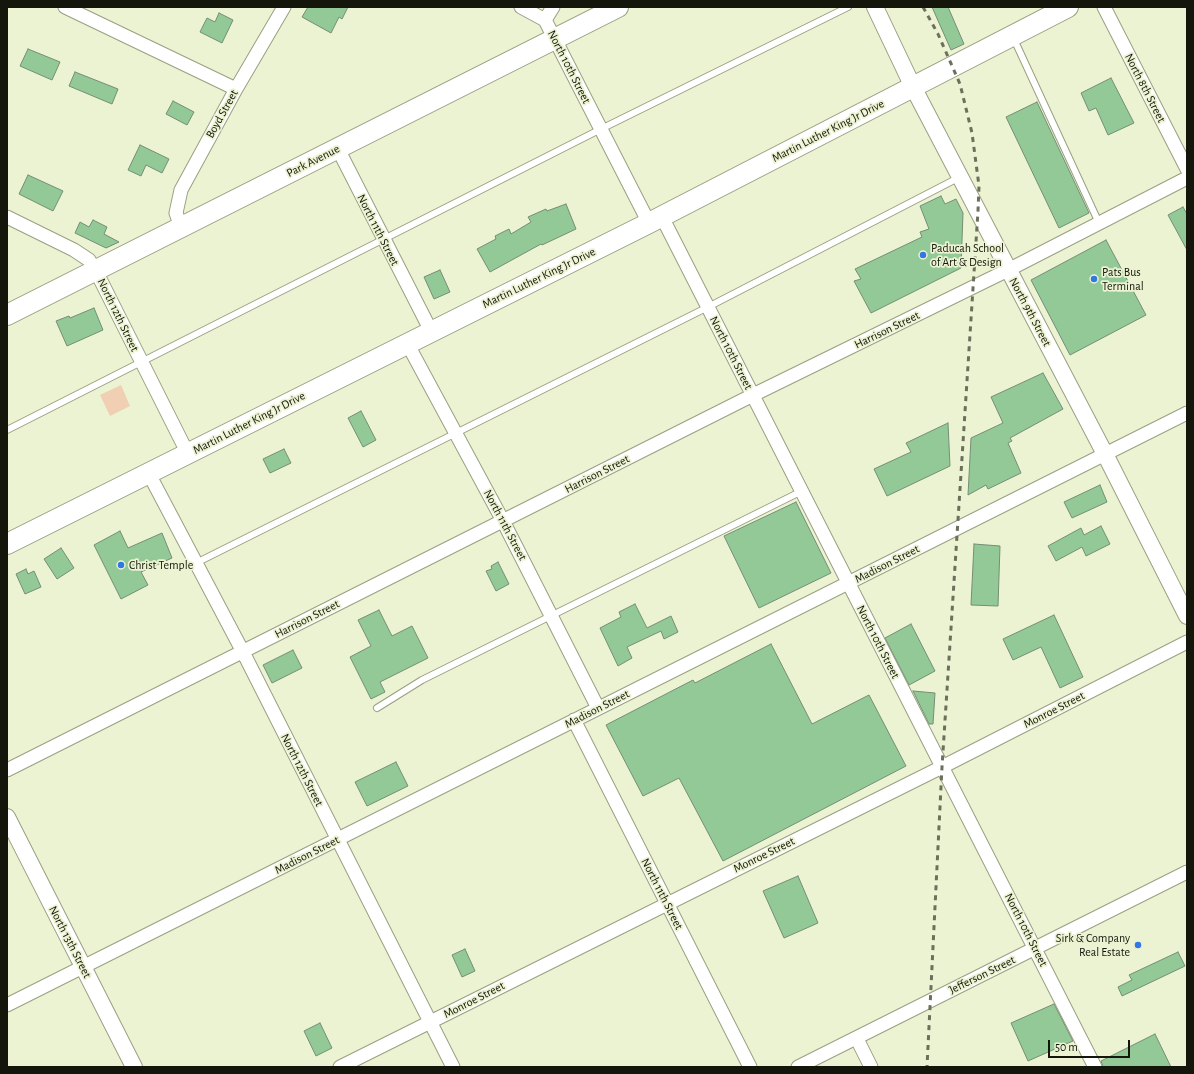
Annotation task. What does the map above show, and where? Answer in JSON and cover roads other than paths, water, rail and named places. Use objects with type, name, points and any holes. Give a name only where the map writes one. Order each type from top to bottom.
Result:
[{"type":"main road","name":"Park Avenue","points":[[7,315],[618,7]]},
{"type":"main road","name":"Martin Luther King Jr Drive","points":[[7,544],[655,220],[1068,7]]},
{"type":"street","points":[[65,7],[236,89]]},
{"type":"street","name":"Boyd Street","points":[[181,227],[176,213],[181,190],[236,89],[284,7]]},
{"type":"street","name":"North 10th Street","points":[[521,7],[545,20],[601,129],[708,307],[1095,1067]]},
{"type":"street","points":[[545,20],[553,7]]},
{"type":"street","name":"North 9th Street","points":[[875,7],[913,87],[961,176],[1008,270],[1105,454],[1187,616]]},
{"type":"street","name":"North 8th Street","points":[[1104,7],[1187,169]]},
{"type":"street","name":"North 11th Street","points":[[338,149],[431,332]]},
{"type":"street","name":"Harrison Street","points":[[7,770],[753,396],[1008,270],[1187,178]]},
{"type":"street","name":"North 12th Street","points":[[7,217],[74,250],[89,260],[96,271],[188,454]]},
{"type":"street","name":"North 11th Street","points":[[408,343],[503,521],[598,708]]},
{"type":"street","name":"Madison Street","points":[[7,1005],[1187,413]]},
{"type":"street","name":"North 12th Street","points":[[149,474],[338,839],[453,1067]]},
{"type":"street","name":"Monroe Street","points":[[340,1067],[942,767],[1187,642]]},
{"type":"street","name":"North 11th Street","points":[[574,720],[750,1067]]},
{"type":"street","name":"North 13th Street","points":[[7,817],[134,1067]]},
{"type":"street","name":"Jefferson Street","points":[[798,1067],[857,1039],[929,1000],[1187,872]]},
{"type":"street","points":[[857,1039],[871,1067]]},
{"type":"lane","points":[[7,430],[601,129],[848,7]]},
{"type":"lane","points":[[1013,36],[1099,223]]},
{"type":"lane","points":[[196,563],[708,307],[961,176]]},
{"type":"lane","points":[[378,708],[422,680],[802,491]]},
{"type":"railway","points":[[923,7],[938,34],[960,84],[972,133],[979,186],[942,767],[927,1067]]},
{"type":"place","name":"Paducah School of Art & Design","points":[[923,255]]},
{"type":"place","name":"Pats Bus Terminal","points":[[1094,279]]},
{"type":"place","name":"Christ Temple","points":[[121,565]]},
{"type":"place","name":"Sirk & Company Real Estate","points":[[1138,945]]}]
